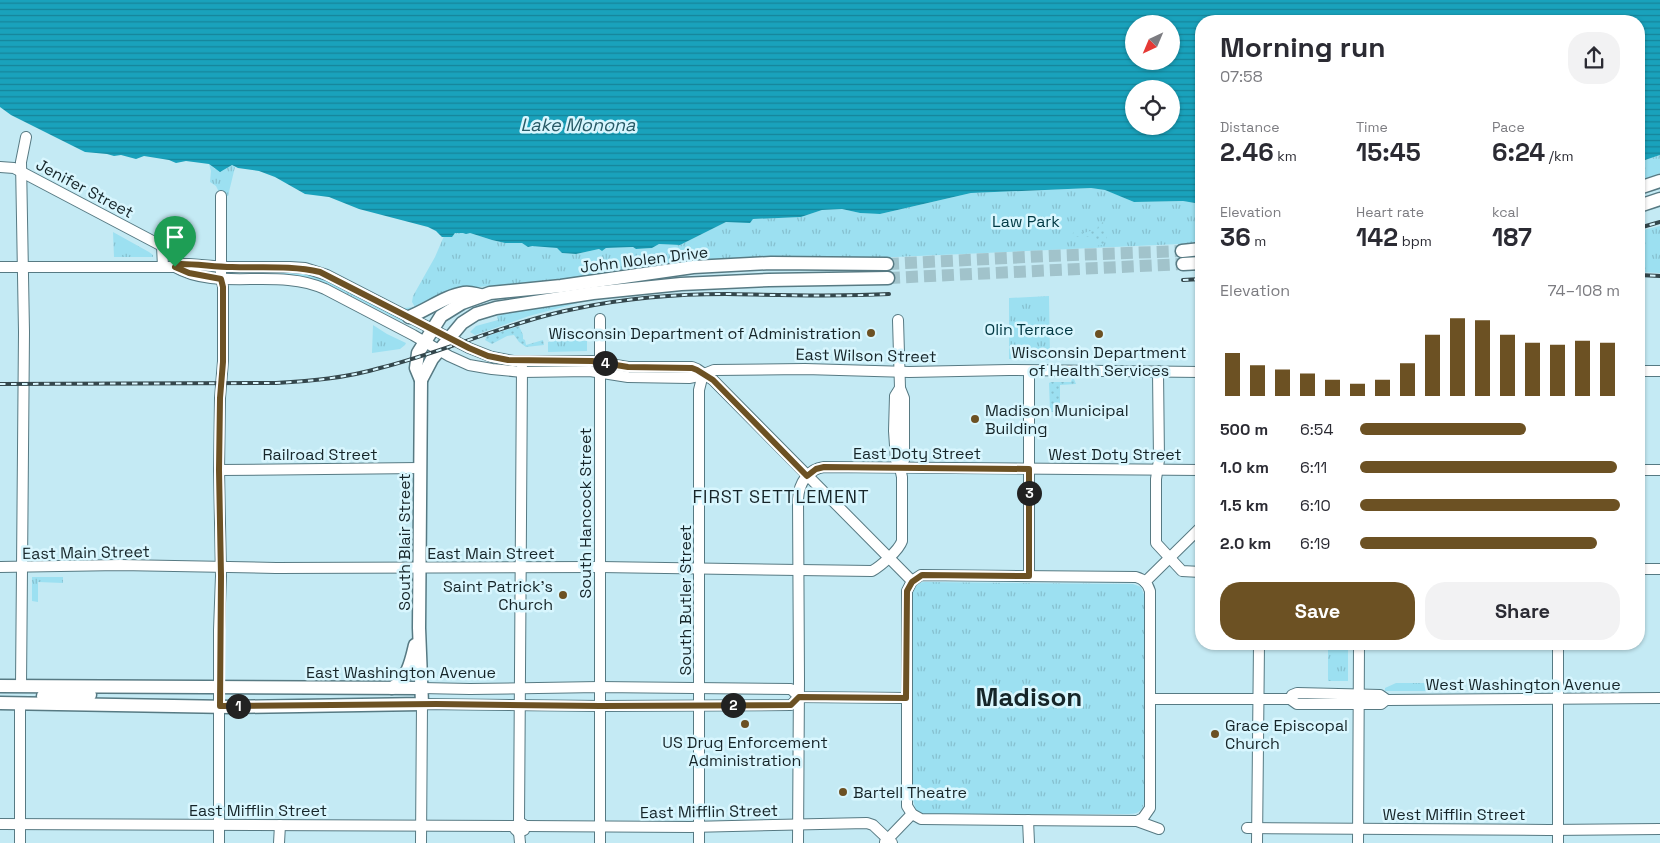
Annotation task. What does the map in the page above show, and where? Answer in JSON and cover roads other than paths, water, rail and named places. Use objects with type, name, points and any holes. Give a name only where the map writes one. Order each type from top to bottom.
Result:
[{"type":"main road","points":[[1645,186],[1660,181]]},
{"type":"main road","points":[[1645,204],[1660,199]]},
{"type":"main road","points":[[1645,213],[1660,208]]},
{"type":"main road","points":[[1195,252],[1182,257],[1195,261]]},
{"type":"main road","name":"John Nolen Drive","points":[[424,342],[441,316],[446,312],[468,300],[498,291],[561,286],[693,267],[771,263],[887,264]]},
{"type":"main road","name":"John Nolen Drive","points":[[439,350],[462,323],[480,312],[516,304],[574,295],[680,284],[888,278]]},
{"type":"main road","points":[[409,318],[459,294],[468,292],[483,295]]},
{"type":"main road","name":"South Blair Street","points":[[422,704],[419,628],[421,380],[416,366],[418,353],[424,342]]},
{"type":"main road","name":"South Blair Street","points":[[421,380],[430,361],[439,350]]},
{"type":"main road","points":[[392,688],[401,682],[407,672],[419,628]]},
{"type":"main road","name":"East Washington Avenue","points":[[0,686],[421,688]]},
{"type":"main road","points":[[0,698],[11,696],[22,686]]},
{"type":"main road","points":[[20,704],[27,698],[35,696],[122,694],[140,692],[152,687]]},
{"type":"main road","name":"East Washington Avenue","points":[[0,704],[220,706],[422,704]]},
{"type":"street","points":[[22,686],[23,266],[21,162],[26,137]]},
{"type":"street","name":"Jenifer Street","points":[[0,167],[14,168],[162,246],[163,267]]},
{"type":"street","points":[[220,843],[219,470],[220,398],[223,362],[221,196]]},
{"type":"street","name":"East Wilson Street","points":[[175,267],[181,264],[221,267],[290,267],[320,272],[450,338],[488,356],[502,360],[600,367],[692,368],[703,374],[714,370],[805,368],[899,371],[1195,372]]},
{"type":"street","points":[[0,267],[175,267]]},
{"type":"street","name":"East Wilson Street","points":[[175,267],[189,273],[221,279],[286,279],[310,284],[325,289],[455,359],[480,368],[522,372],[590,371],[600,367]]},
{"type":"street","name":"South Hancock Street","points":[[600,319],[600,843]]},
{"type":"street","name":"East Main Street","points":[[0,567],[120,565],[420,568],[600,567],[872,571],[902,543],[902,477],[900,468],[904,460],[904,395],[900,388],[898,320]]},
{"type":"street","points":[[520,830],[522,361]]},
{"type":"street","points":[[1029,371],[1029,576]]},
{"type":"street","points":[[1158,371],[1159,460],[1156,479],[1156,541],[1158,546],[1184,572],[1195,572]]},
{"type":"street","points":[[1645,371],[1660,371]]},
{"type":"street","points":[[703,374],[713,380],[912,582]]},
{"type":"street","name":"South Butler Street","points":[[699,843],[699,390],[703,374]]},
{"type":"street","name":"East Doty Street","points":[[807,476],[822,467],[1029,469]]},
{"type":"street","name":"Railroad Street","points":[[219,470],[420,468]]},
{"type":"street","name":"West Doty Street","points":[[1029,469],[1195,470]]},
{"type":"street","points":[[1645,470],[1660,470]]},
{"type":"street","points":[[798,843],[798,494],[807,476]]},
{"type":"street","points":[[1146,582],[1195,533]]},
{"type":"street","points":[[1645,568],[1660,569]]},
{"type":"street","points":[[922,575],[1029,576],[1136,577],[1146,582],[1150,591],[1150,808],[1159,830],[1137,821],[921,820],[912,814],[907,806],[907,591],[912,582],[922,575]]},
{"type":"street","points":[[1257,843],[1252,828],[1259,698],[1259,650]]},
{"type":"street","points":[[1358,843],[1359,650]]},
{"type":"street","points":[[1558,650],[1558,843]]},
{"type":"street","name":"East Washington Avenue","points":[[421,688],[791,689],[799,697],[906,698]]},
{"type":"street","name":"West Washington Avenue","points":[[1150,699],[1290,699],[1292,695],[1297,693],[1359,699],[1380,695],[1386,700],[1660,698]]},
{"type":"street","name":"East Washington Avenue","points":[[422,704],[600,706],[791,705],[799,697]]},
{"type":"street","points":[[20,704],[20,843]]},
{"type":"street","points":[[421,843],[422,704]]},
{"type":"street","points":[[1137,821],[1143,818],[1150,808]]},
{"type":"street","points":[[888,842],[912,814]]},
{"type":"street","points":[[1028,820],[1029,843]]},
{"type":"street","name":"East Mifflin Street","points":[[0,824],[421,826],[520,830],[600,826],[699,827],[867,823],[873,825],[888,842]]},
{"type":"street","points":[[279,843],[280,826]]},
{"type":"street","name":"West Mifflin Street","points":[[1252,828],[1660,829]]},
{"type":"water","name":"Lake Monona","points":[[0,0],[1660,0],[1660,155],[1645,160],[1645,15],[1195,15],[1195,203],[1183,201],[1134,202],[1105,190],[1091,188],[971,193],[880,214],[860,213],[842,209],[822,210],[801,217],[753,219],[750,223],[726,222],[680,245],[659,244],[652,248],[636,249],[633,247],[606,248],[602,251],[599,249],[576,254],[562,253],[557,248],[528,247],[522,243],[505,243],[470,233],[455,233],[452,237],[442,237],[428,227],[359,209],[329,197],[305,194],[275,177],[232,165],[220,172],[209,164],[186,161],[176,163],[144,156],[136,159],[121,155],[114,156],[85,152],[11,115],[0,107]]},
{"type":"tunnel","points":[[887,264],[1182,251]]},
{"type":"tunnel","points":[[888,278],[1183,264]]},
{"type":"railway","points":[[1645,226],[1660,222]]},
{"type":"railway","points":[[1645,275],[1660,276]]},
{"type":"railway","points":[[1183,280],[1195,279]]},
{"type":"railway","points":[[0,384],[276,383],[315,380],[367,371],[405,361],[529,320],[579,308],[615,302],[652,297],[708,294],[827,296],[889,294]]},
{"type":"place","name":"Wisconsin Department of Administration","points":[[871,333]]},
{"type":"place","name":"Wisconsin Department of Health Services","points":[[1099,334]]},
{"type":"place","name":"Madison Municipal Building","points":[[975,419]]},
{"type":"place","name":"Saint Patrick's Church","points":[[563,595]]},
{"type":"place","name":"US Drug Enforcement Administration","points":[[745,724]]},
{"type":"place","name":"Grace Episcopal Church","points":[[1215,734]]},
{"type":"place","name":"Bartell Theatre","points":[[843,792]]},
{"type":"district","name":"FIRST SETTLEMENT","points":[[781,497]]},
{"type":"district","name":"Madison","points":[[1029,697]]},
{"type":"park label","name":"Law Park","points":[[1026,221]]},
{"type":"park label","name":"Olin Terrace","points":[[1029,329]]}]
